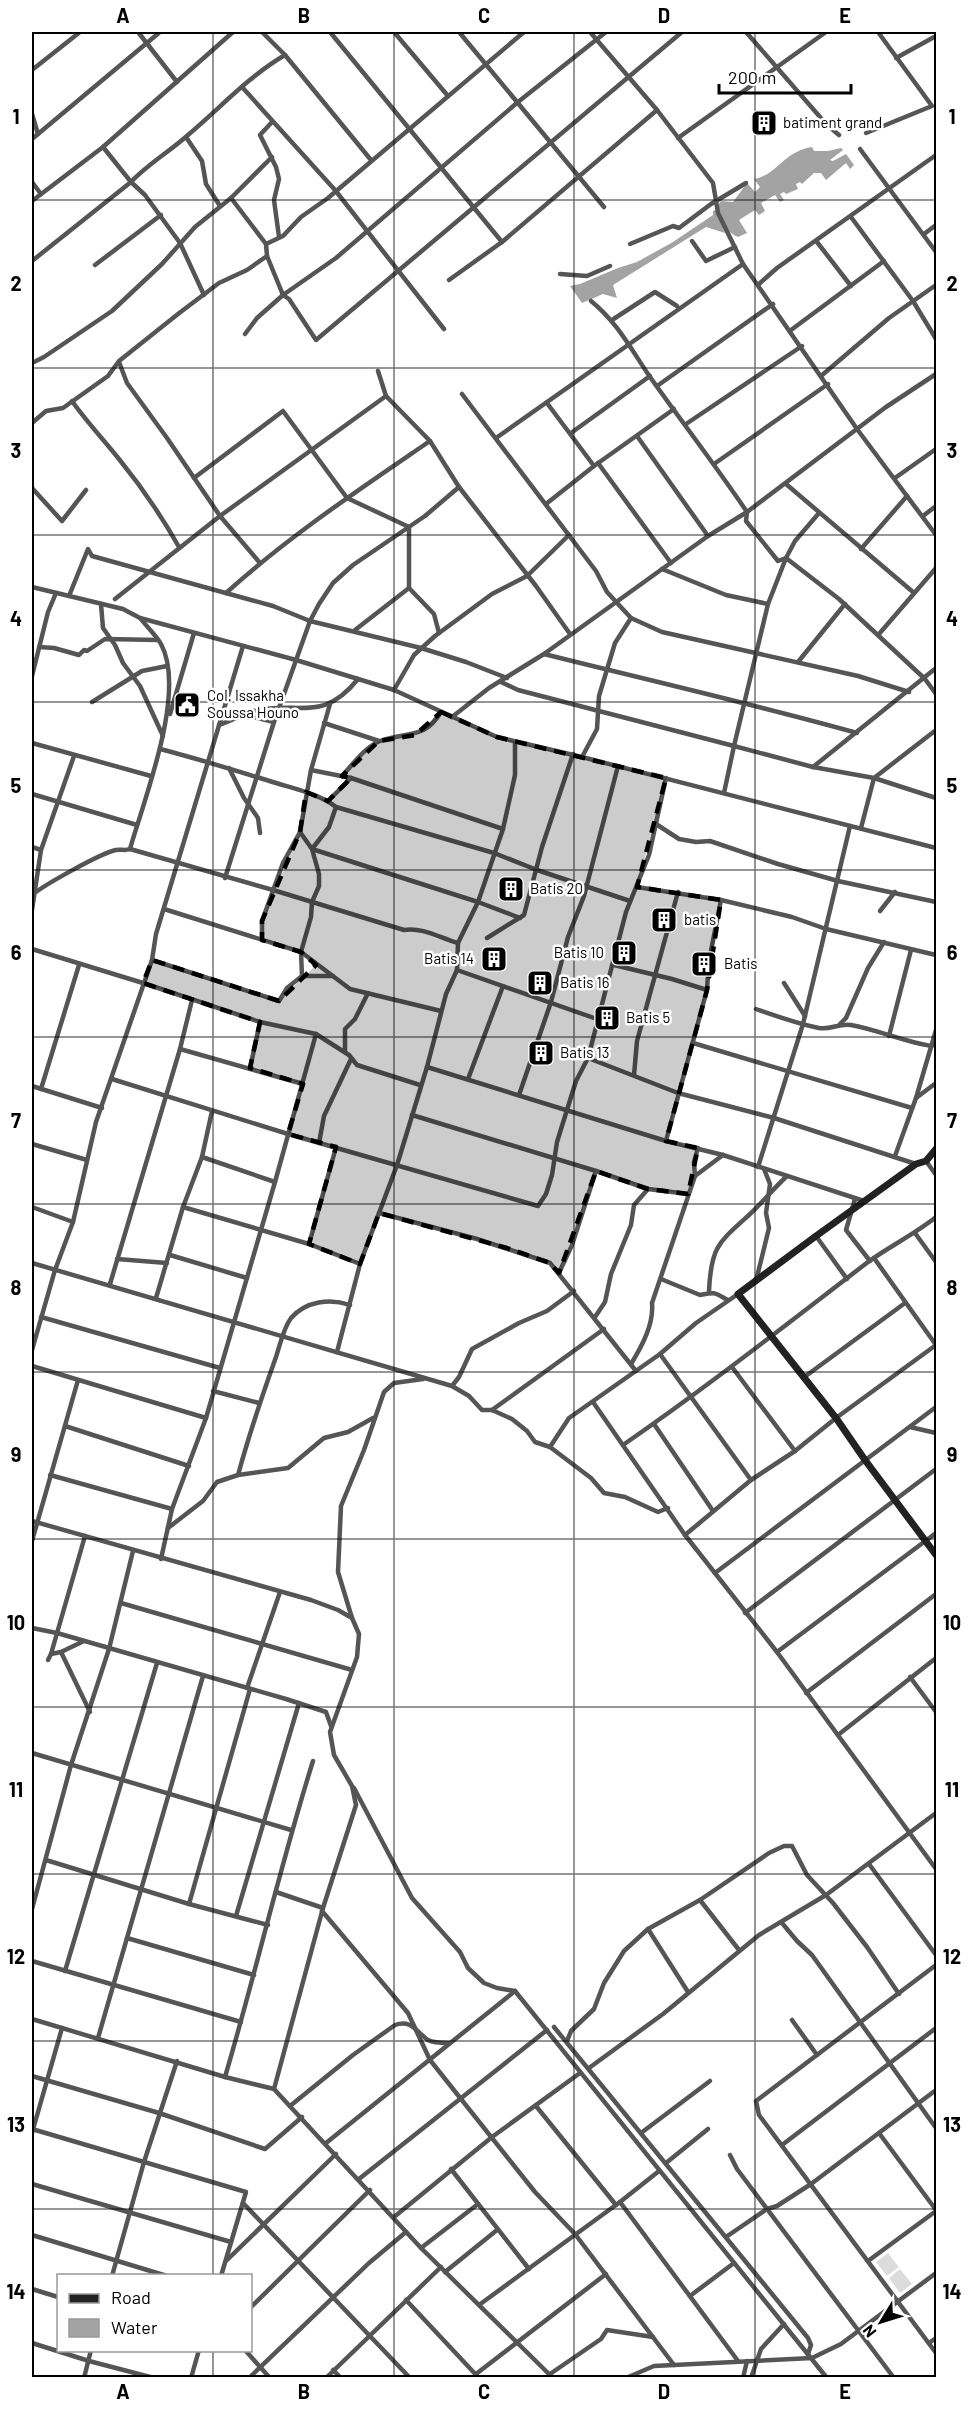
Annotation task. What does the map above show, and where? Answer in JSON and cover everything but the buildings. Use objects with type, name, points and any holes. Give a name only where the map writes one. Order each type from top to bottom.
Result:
[{"type":"street","points":[[32,61],[34,68],[80,32]]},
{"type":"street","points":[[138,32],[177,82]]},
{"type":"street","points":[[32,139],[160,32]]},
{"type":"street","points":[[32,201],[103,147],[233,32]]},
{"type":"street","points":[[262,32],[285,55],[371,160]]},
{"type":"street","points":[[330,32],[502,242]]},
{"type":"street","points":[[394,32],[448,96]]},
{"type":"street","points":[[459,32],[604,207]]},
{"type":"street","points":[[266,243],[279,237],[524,32]]},
{"type":"street","points":[[590,32],[657,110],[713,183],[722,225],[743,264],[773,304],[857,429],[936,535]]},
{"type":"street","points":[[245,334],[257,318],[283,295],[336,258],[518,102],[606,32]]},
{"type":"street","points":[[231,198],[266,243],[267,256],[283,295],[289,299],[316,340],[474,206],[552,144],[682,32]]},
{"type":"street","points":[[746,32],[827,125],[839,135]]},
{"type":"street","points":[[678,138],[826,32]]},
{"type":"street","points":[[866,133],[932,106],[878,32]]},
{"type":"street","points":[[896,58],[936,36]]},
{"type":"street","points":[[32,261],[131,182],[144,168],[186,137],[242,87],[285,55]]},
{"type":"street","points":[[242,87],[335,190],[444,329]]},
{"type":"street","points":[[449,280],[502,242],[657,110]]},
{"type":"street","points":[[32,114],[38,134]]},
{"type":"street","points":[[272,122],[260,135],[272,157],[279,179],[274,200],[279,237]]},
{"type":"street","points":[[186,137],[202,161],[206,184],[220,206]]},
{"type":"street","points":[[103,147],[161,215],[180,243],[204,295]]},
{"type":"street","points":[[861,149],[936,252]]},
{"type":"street","points":[[759,284],[777,268],[817,242],[936,155]]},
{"type":"street","points":[[32,363],[112,311],[162,264],[180,243],[231,198],[272,157]]},
{"type":"street","points":[[32,182],[41,194]]},
{"type":"street","points":[[630,244],[673,226],[679,228],[746,183]]},
{"type":"street","points":[[95,265],[161,215]]},
{"type":"street","points":[[851,217],[913,301],[936,339]]},
{"type":"street","points":[[924,234],[936,225]]},
{"type":"street","points":[[692,241],[706,261],[735,247]]},
{"type":"street","points":[[817,242],[851,286]]},
{"type":"street","points":[[32,423],[46,411],[63,408],[108,376],[118,362],[204,295],[267,256]]},
{"type":"street","points":[[790,330],[884,261]]},
{"type":"street","points":[[496,438],[743,264]]},
{"type":"street","points":[[560,274],[587,276],[610,266]]},
{"type":"street","points":[[821,375],[889,318],[936,285]]},
{"type":"street","points":[[612,320],[655,292],[677,306]]},
{"type":"street","points":[[591,301],[612,320],[629,343],[747,512],[746,521],[760,540],[778,561],[786,558]]},
{"type":"street","points":[[657,386],[773,304]]},
{"type":"street","points":[[686,424],[802,346]]},
{"type":"street","points":[[118,362],[127,383],[220,516],[260,563]]},
{"type":"street","points":[[378,371],[386,396],[430,441],[459,487],[570,634]]},
{"type":"street","points":[[452,717],[489,688],[544,654],[708,536],[747,512],[857,429],[936,374]]},
{"type":"street","points":[[571,433],[650,376]]},
{"type":"street","points":[[714,464],[828,384]]},
{"type":"street","points":[[462,394],[596,571],[607,592],[631,618],[662,632],[858,676],[909,692]]},
{"type":"street","points":[[116,599],[220,516],[386,396]]},
{"type":"street","points":[[72,401],[146,496],[178,548]]},
{"type":"street","points":[[547,403],[671,563]]},
{"type":"street","points":[[546,504],[674,409]]},
{"type":"street","points":[[194,478],[284,411],[347,498],[409,527]]},
{"type":"street","points":[[636,436],[708,536]]},
{"type":"street","points":[[226,593],[260,563],[347,498],[430,441]]},
{"type":"street","points":[[895,478],[936,448]]},
{"type":"street","points":[[786,484],[913,592]]},
{"type":"street","points":[[225,878],[274,722],[310,621],[333,583],[353,565],[425,516],[459,487]]},
{"type":"street","points":[[32,488],[62,520],[86,490]]},
{"type":"street","points":[[861,549],[907,496]]},
{"type":"street","points":[[923,516],[936,506]]},
{"type":"street","points":[[724,793],[768,604],[795,541],[819,513]]},
{"type":"street","points":[[409,527],[409,588],[434,614],[439,633]]},
{"type":"street","points":[[394,690],[405,667],[439,633],[492,594],[527,576],[570,536]]},
{"type":"street","points":[[69,596],[88,549],[92,556],[273,606],[310,621],[422,648],[507,678]]},
{"type":"street","points":[[786,558],[879,634],[925,678],[936,694]]},
{"type":"street","points":[[879,634],[936,568]]},
{"type":"street","points":[[662,569],[726,595],[768,604]]},
{"type":"street","points":[[32,586],[123,609],[140,618],[296,660],[394,690],[479,731],[515,743],[573,754],[936,848]]},
{"type":"street","points":[[355,630],[409,588]]},
{"type":"street","points":[[32,676],[48,612],[56,593]]},
{"type":"street","points":[[101,604],[103,628],[123,663],[140,686],[163,736]]},
{"type":"street","points":[[798,662],[845,604]]},
{"type":"street","points":[[140,618],[161,645],[167,666],[169,692],[167,722]]},
{"type":"street","points":[[582,757],[597,729],[597,710],[615,643],[631,618]]},
{"type":"street","points":[[130,849],[195,633]]},
{"type":"street","points":[[39,647],[54,648],[79,655],[105,639],[158,640]]},
{"type":"street","points":[[32,1350],[55,1270],[73,1222],[96,1122],[152,960],[156,934],[243,646]]},
{"type":"street","points":[[544,654],[629,673],[744,705],[766,707],[857,733]]},
{"type":"street","points":[[92,702],[142,671],[167,666]]},
{"type":"street","points":[[813,767],[936,668]]},
{"type":"street","points":[[219,726],[255,711],[302,710],[330,704],[358,679]]},
{"type":"street","points":[[501,682],[518,690],[813,767],[874,778],[936,798]]},
{"type":"street","points":[[262,940],[262,921],[283,863],[300,832],[311,770],[330,704]]},
{"type":"street","points":[[224,710],[274,722]]},
{"type":"street","points":[[342,776],[368,748],[378,741],[415,735],[435,722],[441,712]]},
{"type":"street","points":[[324,723],[378,741]]},
{"type":"street","points":[[861,828],[874,778],[936,730]]},
{"type":"street","points":[[32,743],[151,776]]},
{"type":"street","points":[[337,1352],[360,1264],[397,1165],[427,1067],[441,1011],[457,970],[458,943],[477,902],[503,829],[515,775],[515,743]]},
{"type":"street","points":[[160,749],[306,792],[336,807],[494,853],[630,901]]},
{"type":"street","points":[[487,938],[524,915],[542,847],[573,754]]},
{"type":"street","points":[[32,910],[41,850],[74,756]]},
{"type":"street","points":[[519,1095],[551,1002],[568,937],[604,827],[618,766]]},
{"type":"street","points":[[229,768],[258,818],[260,833]]},
{"type":"street","points":[[311,770],[351,778],[503,829]]},
{"type":"street","points":[[328,801],[351,778]]},
{"type":"street","points":[[112,1079],[288,1134],[538,1206],[546,1194],[576,1081],[588,1058],[630,901],[637,887],[656,824],[666,778]]},
{"type":"street","points":[[930,797],[936,792]]},
{"type":"street","points":[[32,794],[136,825]]},
{"type":"street","points":[[312,849],[329,827],[336,807]]},
{"type":"street","points":[[656,824],[679,839],[696,842],[710,841],[838,881],[936,902]]},
{"type":"street","points":[[756,1281],[769,1228],[766,1213],[770,1184],[761,1168],[803,1024],[850,826]]},
{"type":"street","points":[[300,832],[312,849],[319,874],[319,886],[312,902],[311,917],[301,952],[302,976]]},
{"type":"street","points":[[32,847],[41,850]]},
{"type":"street","points":[[33,896],[116,850],[130,849],[404,930],[423,930],[458,943]]},
{"type":"street","points":[[312,849],[520,918]]},
{"type":"street","points":[[637,887],[721,900],[792,917],[826,929],[936,955]]},
{"type":"street","points":[[634,1075],[637,1041],[678,892]]},
{"type":"street","points":[[880,911],[895,892]]},
{"type":"street","points":[[666,1141],[707,990],[709,962],[721,900]]},
{"type":"street","points":[[164,909],[301,952],[350,989],[441,1011]]},
{"type":"street","points":[[756,1009],[803,1024],[832,1029],[846,1018],[868,968],[884,942]]},
{"type":"street","points":[[32,950],[143,983],[260,1022],[316,1034],[345,1053],[357,1065],[420,1085]]},
{"type":"street","points":[[889,1036],[911,950]]},
{"type":"street","points":[[152,960],[279,1001],[287,988],[302,976],[333,976]]},
{"type":"street","points":[[41,1089],[79,965]]},
{"type":"street","points":[[614,965],[707,990]]},
{"type":"street","points":[[457,970],[597,1018]]},
{"type":"street","points":[[784,983],[805,1016]]},
{"type":"street","points":[[468,1079],[503,986]]},
{"type":"street","points":[[345,1053],[345,1029],[355,1019],[368,993]]},
{"type":"street","points":[[110,1284],[180,1049],[192,1000]]},
{"type":"street","points":[[250,1068],[260,1022]]},
{"type":"street","points":[[839,1025],[850,1025],[932,1046]]},
{"type":"street","points":[[895,1156],[916,1098],[936,1030]]},
{"type":"street","points":[[161,1559],[172,1509],[206,1418],[316,1034]]},
{"type":"street","points":[[693,1043],[912,1108]]},
{"type":"street","points":[[180,1049],[303,1084]]},
{"type":"street","points":[[588,1058],[678,1093],[774,1118],[916,1164]]},
{"type":"street","points":[[319,1143],[324,1116],[351,1059]]},
{"type":"street","points":[[427,1067],[666,1141],[723,1155],[864,1201]]},
{"type":"street","points":[[916,1098],[936,1083]]},
{"type":"street","points":[[32,1086],[102,1108]]},
{"type":"street","points":[[156,1298],[183,1207],[202,1157],[212,1111]]},
{"type":"street","points":[[412,1115],[648,1189],[688,1194]]},
{"type":"street","points":[[32,1144],[87,1160]]},
{"type":"street","points":[[309,1244],[336,1147]]},
{"type":"street","points":[[632,1364],[645,1341],[653,1312],[652,1303],[695,1176],[694,1162],[698,1148]]},
{"type":"street","points":[[550,1447],[569,1418],[660,1354],[696,1323],[852,1209],[916,1164],[926,1161],[936,1149]]},
{"type":"street","points":[[695,1176],[723,1155]]},
{"type":"street","points":[[202,1157],[275,1182]]},
{"type":"street","points":[[926,1161],[936,1174]]},
{"type":"street","points":[[559,1273],[572,1245],[596,1171]]},
{"type":"street","points":[[709,1291],[716,1248],[728,1232],[751,1214],[786,1177]]},
{"type":"street","points":[[595,1317],[605,1302],[611,1274],[631,1225],[634,1205],[648,1189]]},
{"type":"street","points":[[685,1535],[752,1480],[795,1451],[936,1345],[872,1260],[846,1230],[855,1199]]},
{"type":"street","points":[[32,1207],[73,1222]]},
{"type":"street","points":[[183,1207],[309,1244],[360,1264]]},
{"type":"street","points":[[379,1213],[507,1248],[550,1263],[636,1371]]},
{"type":"street","points":[[623,1445],[732,1367],[847,1278],[936,1217]]},
{"type":"street","points":[[915,1233],[936,1262]]},
{"type":"street","points":[[816,1236],[847,1278]]},
{"type":"street","points":[[170,1255],[247,1278]]},
{"type":"street","points":[[117,1259],[167,1263]]},
{"type":"street","points":[[32,1263],[452,1386],[469,1396],[482,1410],[492,1410],[512,1419],[527,1431],[535,1442],[550,1447],[591,1478],[604,1493],[625,1497],[658,1512],[668,1508]]},
{"type":"street","points":[[661,1279],[700,1294],[709,1291],[728,1300]]},
{"type":"street","points":[[452,1386],[459,1377],[472,1349],[519,1323],[547,1311],[574,1292]]},
{"type":"street","points":[[738,1294],[836,1418],[936,1555]]},
{"type":"street","points":[[238,1475],[259,1403],[291,1318],[308,1306],[324,1300],[335,1300],[350,1305]]},
{"type":"street","points":[[803,1378],[905,1303]]},
{"type":"street","points":[[41,1317],[220,1368]]},
{"type":"street","points":[[492,1410],[604,1329]]},
{"type":"street","points":[[660,1354],[752,1480]]},
{"type":"street","points":[[32,1365],[206,1418]]},
{"type":"street","points":[[732,1367],[795,1451]]},
{"type":"street","points":[[274,2089],[322,1909],[356,1805],[352,1786],[334,1755],[330,1732],[357,1657],[359,1634],[338,1572],[341,1506],[384,1392],[394,1383],[418,1379],[431,1380]]},
{"type":"street","points":[[32,1541],[34,1522],[78,1380]]},
{"type":"street","points":[[213,1391],[259,1403]]},
{"type":"street","points":[[593,1402],[685,1535],[777,1652],[936,1869]]},
{"type":"street","points":[[715,1573],[936,1407]]},
{"type":"street","points":[[168,1528],[203,1501],[217,1482],[238,1475],[288,1468],[324,1438],[348,1432],[373,1418]]},
{"type":"street","points":[[654,1424],[713,1511]]},
{"type":"street","points":[[65,1426],[189,1466]]},
{"type":"street","points":[[910,1427],[936,1433]]},
{"type":"street","points":[[744,1612],[936,1468]]},
{"type":"street","points":[[50,1475],[172,1509]]},
{"type":"street","points":[[34,1522],[329,1606],[352,1618]]},
{"type":"street","points":[[777,1652],[936,1533]]},
{"type":"street","points":[[48,1660],[85,1536]]},
{"type":"street","points":[[32,1909],[71,1765],[109,1648],[133,1551]]},
{"type":"street","points":[[189,1904],[249,1689],[280,1592]]},
{"type":"street","points":[[806,1693],[936,1594]]},
{"type":"street","points":[[121,1603],[352,1670]]},
{"type":"street","points":[[32,1628],[57,1633],[299,1703],[326,1712],[332,1727]]},
{"type":"street","points":[[51,1654],[61,1652],[84,1641]]},
{"type":"street","points":[[61,1652],[90,1712]]},
{"type":"street","points":[[838,1735],[936,1658]]},
{"type":"street","points":[[65,1971],[157,1663]]},
{"type":"street","points":[[98,2038],[203,1676]]},
{"type":"street","points":[[910,1677],[936,1712]]},
{"type":"street","points":[[236,1916],[299,1703]]},
{"type":"street","points":[[32,1753],[291,1830]]},
{"type":"street","points":[[225,2077],[255,1975],[291,1830],[313,1761]]},
{"type":"street","points":[[352,1786],[357,1791],[412,1898],[460,1952],[468,1968],[484,1983],[497,1988],[515,1990],[826,2378]]},
{"type":"street","points":[[589,2068],[759,1935],[826,1894],[936,1813]]},
{"type":"street","points":[[567,2041],[571,2031],[594,2009],[604,1983],[624,1951],[648,1929],[700,1900],[784,1846],[792,1846],[807,1875],[826,1894],[867,1947],[899,1994]]},
{"type":"street","points":[[46,1860],[189,1904],[268,1925]]},
{"type":"street","points":[[869,1864],[936,1955]]},
{"type":"street","points":[[276,1892],[322,1909],[408,2013],[430,2060],[535,2192],[575,2234],[674,2365]]},
{"type":"street","points":[[700,1900],[739,1950]]},
{"type":"street","points":[[782,1923],[812,1954],[936,2128]]},
{"type":"street","points":[[648,1929],[688,1992]]},
{"type":"street","points":[[127,1938],[255,1975]]},
{"type":"street","points":[[32,1961],[241,2022]]},
{"type":"street","points":[[936,1965],[756,2101],[759,2115],[936,2353]]},
{"type":"street","points":[[326,2143],[515,1990]]},
{"type":"street","points":[[32,2019],[225,2077],[274,2089],[370,2190],[421,2248],[552,2376],[602,2339],[608,2330],[654,2337]]},
{"type":"street","points":[[792,2020],[817,2055]]},
{"type":"street","points":[[290,2106],[352,2055],[395,2025],[403,2022],[413,2026],[435,2043],[448,2043]]},
{"type":"street","points":[[554,2026],[808,2338],[811,2345],[810,2356]]},
{"type":"street","points":[[62,2028],[32,2130],[246,2192],[222,2274]]},
{"type":"street","points":[[782,2145],[936,2028]]},
{"type":"street","points":[[359,2179],[547,2030]]},
{"type":"street","points":[[113,2274],[144,2162],[177,2061]]},
{"type":"street","points":[[394,2217],[492,2137],[580,2073]]},
{"type":"street","points":[[32,2076],[159,2113],[265,2149],[302,2117]]},
{"type":"street","points":[[641,2133],[710,2081]]},
{"type":"street","points":[[726,2237],[767,2209],[777,2206],[811,2184],[936,2090]]},
{"type":"street","points":[[536,2106],[618,2204],[738,2361]]},
{"type":"street","points":[[666,2163],[708,2129]]},
{"type":"street","points":[[868,2261],[936,2211],[879,2133]]},
{"type":"street","points":[[226,2261],[336,2154]]},
{"type":"street","points":[[730,2155],[737,2169],[894,2378]]},
{"type":"street","points":[[451,2169],[529,2269]]},
{"type":"street","points":[[479,2305],[618,2204],[659,2171]]},
{"type":"street","points":[[32,2184],[231,2242]]},
{"type":"street","points":[[252,2306],[370,2190]]},
{"type":"street","points":[[243,2203],[410,2378]]},
{"type":"street","points":[[421,2248],[478,2204]]},
{"type":"street","points":[[445,2272],[497,2230]]},
{"type":"street","points":[[249,2378],[369,2263],[406,2232]]},
{"type":"street","points":[[32,2235],[160,2274]]},
{"type":"street","points":[[690,2296],[734,2263]]},
{"type":"street","points":[[326,2378],[441,2267]]},
{"type":"street","points":[[626,2378],[654,2366],[757,2361],[810,2356],[829,2351],[859,2332],[936,2273]]},
{"type":"street","points":[[405,2300],[478,2376],[606,2274]]},
{"type":"street","points":[[32,2289],[57,2297]]},
{"type":"street","points":[[751,2378],[761,2349],[784,2324]]},
{"type":"street","points":[[929,2343],[936,2338]]},
{"type":"street","points":[[32,2343],[57,2351]]},
{"type":"street","points":[[60,2352],[154,2378]]},
{"type":"street","points":[[84,2378],[90,2352]]},
{"type":"street","points":[[247,2352],[270,2378]]},
{"type":"street","points":[[191,2378],[198,2353]]},
{"type":"street","points":[[743,2378],[747,2361]]},
{"type":"street","points":[[333,2370],[340,2378]]},
{"type":"highlighted area","points":[[441,712],[497,737],[666,778],[637,887],[721,900],[707,990],[666,1141],[698,1148],[688,1194],[648,1189],[596,1171],[559,1273],[550,1263],[507,1248],[379,1213],[360,1264],[309,1244],[336,1147],[288,1134],[303,1084],[250,1068],[260,1022],[143,983],[152,960],[279,1001],[316,965],[301,952],[262,940],[262,921],[300,832],[306,792],[328,801],[351,778],[342,776],[379,741],[415,735]]},
{"type":"shaded area","points":[[888,2253],[899,2267],[887,2276],[876,2262]]},
{"type":"shaded area","points":[[900,2269],[912,2284],[900,2293],[889,2278]]},
{"type":"water","points":[[812,147],[814,151],[841,148],[843,150],[830,160],[833,161],[846,154],[854,165],[850,169],[846,163],[826,180],[821,173],[814,173],[802,184],[800,182],[796,184],[798,189],[780,194],[784,200],[780,202],[775,195],[761,203],[765,211],[759,215],[755,210],[739,220],[747,233],[738,237],[729,232],[720,215],[718,205],[721,201],[733,202],[747,183],[755,192],[760,187],[754,179],[762,177],[794,153]]},
{"type":"water","points":[[716,210],[725,233],[706,227],[613,285],[617,298],[603,294],[582,303],[570,286],[637,262],[673,242],[713,215],[713,211]]},
{"type":"place","name":"batiment grand","points":[[764,123]]},
{"type":"place","name":"Col. Issakha Soussa Houno","points":[[187,705]]},
{"type":"place","name":"Batis 20","points":[[511,889]]},
{"type":"place","name":"batis","points":[[664,920]]},
{"type":"place","name":"Batis 10","points":[[624,953]]},
{"type":"place","name":"Batis 14","points":[[494,959]]},
{"type":"place","name":"Batis","points":[[704,964]]},
{"type":"place","name":"Batis 16","points":[[540,983]]},
{"type":"place","name":"Batis 5","points":[[607,1018]]},
{"type":"place","name":"Batis 13","points":[[541,1053]]}]
